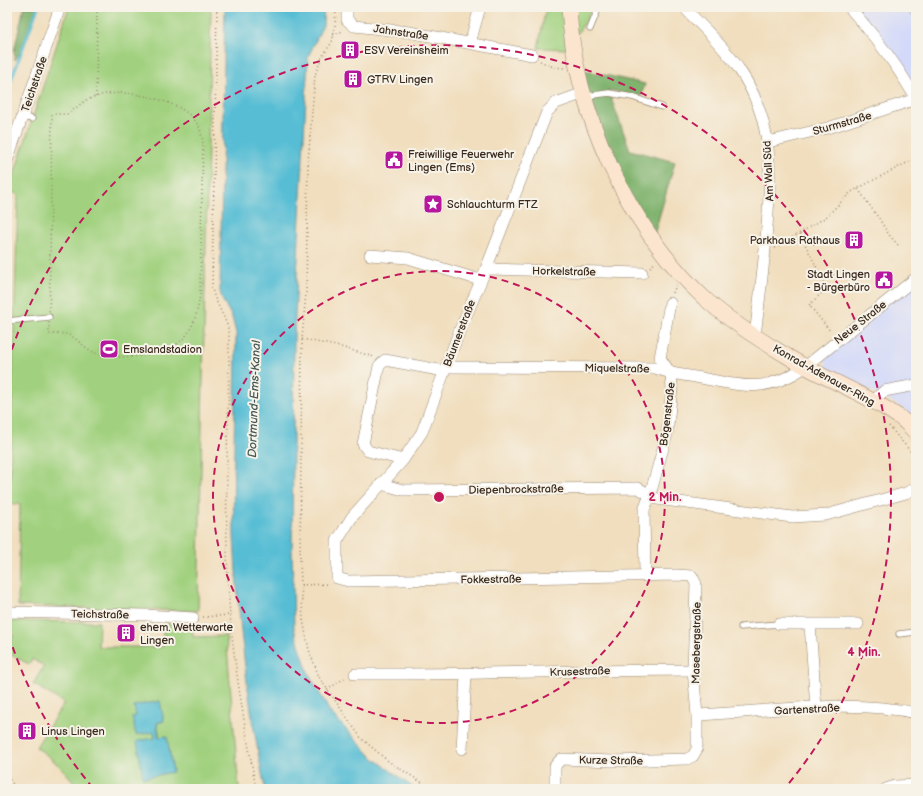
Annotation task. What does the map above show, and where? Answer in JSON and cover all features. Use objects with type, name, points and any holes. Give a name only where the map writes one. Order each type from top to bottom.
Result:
[{"type":"main road","name":"Konrad-Adenauer-Ring","points":[[569,7],[578,69],[598,135],[624,192],[645,227],[680,274],[703,298],[755,336],[805,367],[873,401],[897,415],[916,433]]},
{"type":"street","name":"Teichstraße","points":[[7,161],[28,118],[60,7]]},
{"type":"street","name":"Jahnstraße","points":[[347,7],[347,20],[354,26],[409,32],[532,55]]},
{"type":"street","points":[[470,43],[480,7]]},
{"type":"street","name":"Am Wall Süd","points":[[684,7],[739,68],[762,117],[768,142],[770,201],[755,336]]},
{"type":"street","points":[[849,7],[863,23],[893,64],[916,99]]},
{"type":"street","name":"Bäumerstraße","points":[[337,578],[337,541],[352,517],[403,460],[422,432],[445,369],[480,280],[486,269],[546,112],[556,103],[585,95]]},
{"type":"street","name":"Sturmstraße","points":[[768,142],[831,127],[916,99]]},
{"type":"street","points":[[370,255],[408,258],[480,280]]},
{"type":"street","name":"Horkelstraße","points":[[486,269],[642,273]]},
{"type":"street","name":"Neue Straße","points":[[805,367],[916,278]]},
{"type":"street","name":"Bögenstraße","points":[[645,576],[644,510],[650,496],[667,434],[672,388],[672,374],[660,358],[670,303]]},
{"type":"street","points":[[385,360],[379,366],[363,444],[368,452],[403,460]]},
{"type":"street","name":"Miquelstraße","points":[[385,360],[445,369],[655,368],[672,374],[738,386],[761,386],[786,379],[805,367]]},
{"type":"street","points":[[873,401],[884,391],[914,386]]},
{"type":"street","name":"Diepenbrockstraße","points":[[381,484],[403,490],[638,488],[657,500],[792,517],[826,515],[906,493],[916,488]]},
{"type":"street","name":"Fokkestraße","points":[[337,578],[348,581],[645,576]]},
{"type":"street","name":"Masebergstraße","points":[[645,576],[692,576],[696,584],[694,670],[697,715],[697,749],[693,756]]},
{"type":"street","name":"Teichstraße","points":[[7,612],[146,615],[194,618]]},
{"type":"street","points":[[779,624],[858,624]]},
{"type":"street","points":[[810,625],[816,708]]},
{"type":"street","name":"Krusestraße","points":[[352,675],[466,675],[595,670],[694,670]]},
{"type":"street","points":[[462,749],[466,675]]},
{"type":"street","name":"Gartenstraße","points":[[697,715],[816,708],[893,708],[916,713]]},
{"type":"street","name":"Kurze Straße","points":[[555,789],[555,766],[561,760],[658,761],[687,759],[693,756]]},
{"type":"street","points":[[886,789],[916,785]]},
{"type":"lane","points":[[590,30],[599,7]]},
{"type":"lane","points":[[585,95],[609,92],[632,97],[662,107]]},
{"type":"lane","points":[[7,321],[49,317]]},
{"type":"lane","points":[[741,627],[779,624]]},
{"type":"lane","points":[[899,634],[916,632]]},
{"type":"path","points":[[96,97],[97,7]]},
{"type":"path","points":[[218,7],[212,288],[214,297],[226,320],[229,333],[226,535],[230,615],[241,701],[256,789]]},
{"type":"path","points":[[336,7],[332,42],[322,57],[315,75],[308,162],[306,292],[302,339],[301,585],[303,620],[309,650],[319,677],[361,738],[388,761],[432,789]]},
{"type":"path","points":[[532,55],[538,60],[553,67],[578,69]]},
{"type":"path","points":[[120,93],[138,94],[155,98],[186,113],[199,126],[202,140],[200,287],[198,310],[193,324],[184,338],[173,346],[157,353],[128,357],[96,353],[82,346],[68,334],[49,334],[49,317],[52,114],[68,114],[86,100],[104,94],[120,93]]},
{"type":"path","points":[[764,253],[800,234],[826,217],[850,192],[916,158]]},
{"type":"path","points":[[7,177],[7,182]]},
{"type":"path","points":[[858,188],[880,220],[888,235],[900,247]]},
{"type":"path","points":[[800,234],[827,288],[809,305],[837,340]]},
{"type":"path","points":[[642,273],[666,256]]},
{"type":"path","points":[[670,303],[680,274]]},
{"type":"path","points":[[302,339],[341,347],[385,360]]},
{"type":"path","points":[[914,386],[914,414]]},
{"type":"path","points":[[886,422],[916,458]]},
{"type":"path","points":[[301,585],[320,584]]},
{"type":"path","points":[[194,618],[230,615]]},
{"type":"path","points":[[327,690],[352,675]]},
{"type":"path","points":[[7,768],[10,780],[16,789]]},
{"type":"shaded area","points":[[852,7],[916,7],[916,93]]},
{"type":"shaded area","points":[[916,279],[916,418],[891,401],[827,370],[825,359],[838,340]]},
{"type":"green space","points":[[24,7],[38,7],[24,46],[15,60],[14,51]]},
{"type":"green space","name":"Emslandstadion","points":[[69,7],[211,7],[198,611],[18,606],[20,504],[9,504],[18,195],[9,190]]},
{"type":"green space","points":[[546,7],[592,7],[586,21],[566,49],[538,48]]},
{"type":"green space","points":[[578,69],[645,84],[641,96],[608,90],[630,150],[675,162],[654,235],[625,193]]},
{"type":"green space","points":[[12,621],[99,622],[98,647],[163,647],[163,624],[192,624],[193,637],[226,636],[239,789],[90,789],[87,785],[79,789],[59,766],[36,747],[64,703],[33,684],[44,666],[32,659],[29,664],[7,653],[7,647],[10,647],[14,632],[9,631]],"holes":[[[136,716],[164,721],[157,723],[160,738],[167,736],[143,777],[155,738],[154,732],[133,717]]]},
{"type":"water","name":"Dortmund-Ems-Kanal","points":[[225,7],[324,7],[323,25],[308,57],[294,337],[292,550],[294,629],[308,672],[330,712],[371,756],[415,789],[265,789],[249,695],[241,632],[236,568],[233,485],[236,333],[232,317],[222,299],[220,291]]},
{"type":"water","points":[[160,701],[164,721],[157,723],[159,737],[167,736],[173,772],[143,778],[137,741],[155,738],[154,732],[136,735],[132,717],[136,716],[134,706]]},
{"type":"waterway","points":[[7,91],[38,7]]},
{"type":"place","name":"ESV Vereinsheim","points":[[350,50]]},
{"type":"place","name":"GTRV Lingen","points":[[353,79]]},
{"type":"place","name":"Freiwillige Feuerwehr Lingen (Ems)","points":[[394,160]]},
{"type":"place","name":"Schlauchturm FTZ","points":[[433,204]]},
{"type":"place","name":"Parkhaus Rathaus","points":[[854,240]]},
{"type":"place","name":"Stadt Lingen - Bürgerbüro","points":[[884,280]]},
{"type":"place","name":"Emslandstadion","points":[[109,349]]},
{"type":"place","name":"ehem. Wetterwarte Lingen","points":[[126,633]]},
{"type":"place","name":"Linus Lingen","points":[[27,731]]}]
